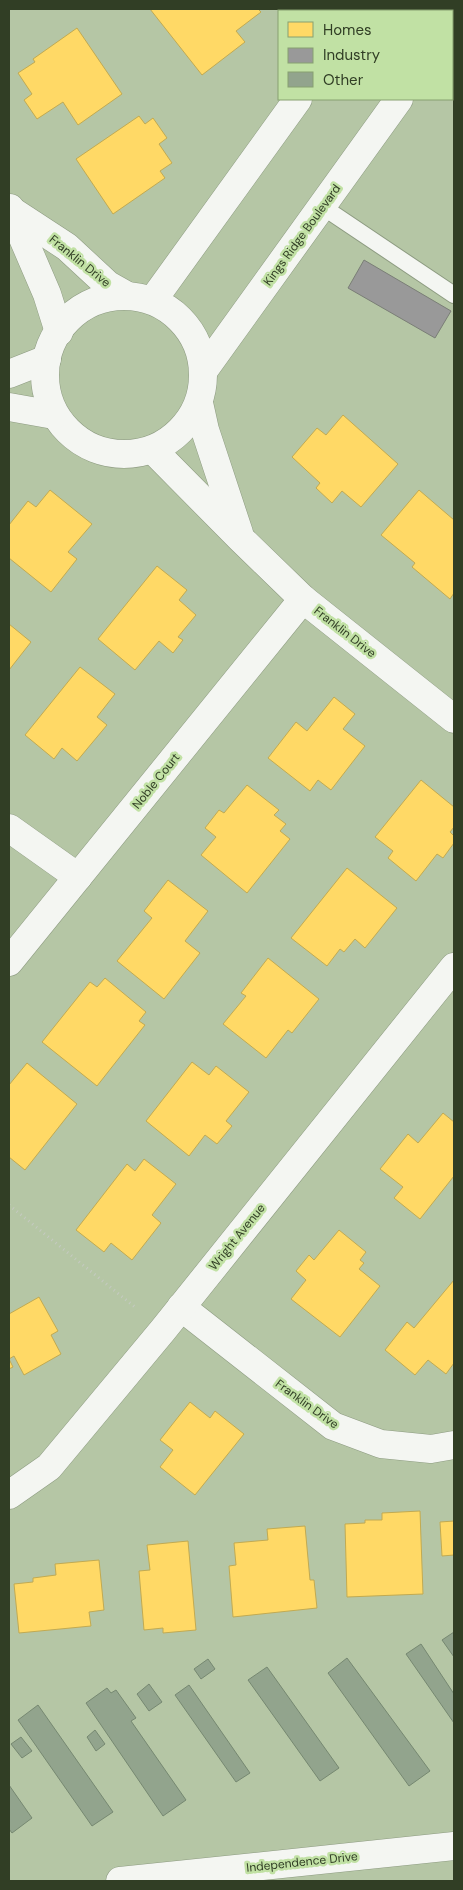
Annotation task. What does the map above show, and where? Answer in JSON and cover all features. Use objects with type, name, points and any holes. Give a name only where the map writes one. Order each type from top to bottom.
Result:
[{"type":"street","points":[[153,300],[297,100]]},
{"type":"street","name":"Kings Ridge Boulevard","points":[[204,370],[399,100]]},
{"type":"street","name":"Franklin Drive","points":[[10,209],[67,247],[108,285],[124,294]]},
{"type":"street","name":"Franklin Drive","points":[[10,209],[47,294],[59,332]]},
{"type":"street","points":[[124,294],[153,300],[179,317],[197,341],[204,370],[199,403],[181,432],[153,450],[125,455],[98,451],[73,437],[54,416],[44,381],[49,346],[69,316],[94,300],[124,294]]},
{"type":"street","points":[[9,374],[47,359]]},
{"type":"street","name":"Franklin Drive","points":[[199,403],[205,430],[241,539]]},
{"type":"street","points":[[9,407],[54,416]]},
{"type":"street","name":"Franklin Drive","points":[[153,450],[303,599],[454,719]]},
{"type":"street","name":"Noble Court","points":[[9,962],[303,599]]},
{"type":"street","points":[[9,828],[78,877]]},
{"type":"street","name":"Wright Avenue","points":[[9,1495],[49,1467],[181,1308],[454,967]]},
{"type":"street","name":"Franklin Drive","points":[[181,1308],[333,1426],[381,1444],[432,1449],[454,1445]]},
{"type":"street","name":"Independence Drive","points":[[120,1881],[454,1846]]},
{"type":"lane","points":[[323,207],[454,295]]},
{"type":"path","points":[[9,1205],[163,1330]]},
{"type":"building: Homes","points":[[150,9],[258,9],[261,12],[236,31],[245,42],[202,75]]},
{"type":"building: Homes","points":[[77,28],[122,94],[78,125],[63,102],[37,119],[24,100],[32,94],[18,73],[35,62],[33,59]]},
{"type":"building: Homes","points":[[139,116],[145,124],[153,118],[167,138],[159,144],[172,163],[160,171],[165,178],[113,214],[76,159]]},
{"type":"building: Homes","points":[[343,415],[398,464],[361,507],[342,491],[332,503],[316,488],[320,483],[292,457],[317,428],[326,435]]},
{"type":"building: Homes","points":[[50,490],[92,524],[68,552],[77,559],[51,592],[9,558],[9,525],[28,501],[36,507]]},
{"type":"building: Homes","points":[[419,490],[454,520],[454,593],[450,599],[412,567],[415,563],[381,535]]},
{"type":"building: Homes","points":[[157,566],[187,590],[179,600],[196,615],[178,637],[183,640],[173,653],[159,641],[135,670],[98,639]]},
{"type":"building: Homes","points":[[9,624],[31,642],[9,670]]},
{"type":"building: Homes","points":[[80,667],[115,694],[97,717],[107,725],[77,761],[62,748],[54,759],[25,735]]},
{"type":"building: Homes","points":[[334,697],[355,714],[343,729],[365,746],[331,790],[318,780],[310,791],[268,758],[296,722],[307,731]]},
{"type":"building: Homes","points":[[421,780],[454,807],[454,827],[450,832],[454,836],[454,843],[443,858],[437,854],[416,881],[388,858],[393,851],[375,837]]},
{"type":"building: Homes","points":[[247,785],[279,810],[274,815],[286,824],[280,831],[290,839],[247,893],[201,855],[216,837],[205,828],[219,810],[224,813]]},
{"type":"building: Homes","points":[[347,868],[397,908],[365,948],[355,939],[344,952],[340,949],[327,966],[291,938]]},
{"type":"building: Homes","points":[[168,880],[208,911],[185,941],[200,953],[164,999],[117,961],[152,918],[144,911]]},
{"type":"building: Homes","points":[[268,958],[319,999],[292,1033],[288,1030],[266,1058],[223,1024],[246,996],[241,993]]},
{"type":"building: Homes","points":[[105,978],[146,1012],[139,1021],[145,1025],[97,1086],[42,1042],[90,982],[97,987]]},
{"type":"building: Homes","points":[[192,1062],[209,1075],[216,1066],[249,1092],[226,1121],[232,1126],[217,1144],[205,1135],[189,1156],[146,1121]]},
{"type":"building: Homes","points":[[27,1063],[77,1104],[25,1170],[9,1157],[9,1085]]},
{"type":"building: Homes","points":[[443,1113],[454,1122],[454,1176],[420,1219],[394,1198],[403,1187],[380,1169],[408,1134],[418,1143]]},
{"type":"building: Homes","points":[[144,1159],[176,1184],[152,1215],[161,1223],[132,1260],[111,1243],[104,1252],[76,1230],[127,1164],[135,1171]]},
{"type":"building: Homes","points":[[339,1230],[366,1252],[360,1260],[364,1263],[359,1269],[380,1286],[340,1337],[291,1299],[306,1280],[296,1271],[309,1255],[314,1260]]},
{"type":"building: Homes","points":[[454,1280],[454,1363],[446,1374],[428,1360],[415,1375],[385,1350],[407,1322],[414,1328]]},
{"type":"building: Homes","points":[[39,1297],[58,1331],[51,1335],[61,1354],[24,1375],[14,1356],[9,1359],[9,1314]]},
{"type":"building: Homes","points":[[9,1359],[13,1367],[9,1369]]},
{"type":"building: Homes","points":[[190,1402],[210,1418],[215,1411],[244,1434],[195,1495],[160,1467],[173,1450],[160,1440]]},
{"type":"building: Homes","points":[[420,1511],[423,1594],[347,1597],[345,1524],[365,1523],[365,1520],[382,1520],[382,1513]]},
{"type":"building: Homes","points":[[454,1521],[454,1555],[442,1556],[440,1522]]},
{"type":"building: Homes","points":[[305,1526],[310,1580],[314,1580],[317,1608],[233,1617],[229,1566],[236,1565],[234,1543],[268,1540],[267,1529]]},
{"type":"building: Homes","points":[[188,1541],[196,1630],[163,1633],[163,1628],[144,1630],[139,1571],[150,1570],[147,1545]]},
{"type":"building: Homes","points":[[99,1560],[104,1610],[89,1612],[91,1626],[19,1633],[14,1584],[33,1582],[33,1578],[56,1575],[55,1564]]},
{"type":"building: Industry","points":[[364,260],[451,311],[435,338],[348,288]]},
{"type":"building: Other","points":[[454,1632],[454,1657],[442,1640]]},
{"type":"building: Other","points":[[421,1644],[454,1694],[454,1723],[406,1654]]},
{"type":"building: Other","points":[[347,1658],[430,1771],[409,1786],[328,1673]]},
{"type":"building: Other","points":[[208,1659],[215,1669],[201,1679],[194,1669]]},
{"type":"building: Other","points":[[267,1667],[339,1768],[320,1781],[248,1680]]},
{"type":"building: Other","points":[[149,1684],[162,1702],[149,1711],[137,1694]]},
{"type":"building: Other","points":[[189,1685],[250,1773],[236,1782],[175,1695]]},
{"type":"building: Other","points":[[107,1688],[111,1693],[116,1690],[136,1718],[131,1721],[186,1800],[163,1816],[86,1703]]},
{"type":"building: Other","points":[[38,1705],[113,1812],[92,1826],[18,1720]]},
{"type":"building: Other","points":[[95,1730],[105,1744],[96,1751],[87,1737]]},
{"type":"building: Other","points":[[21,1737],[32,1751],[22,1758],[11,1744]]},
{"type":"building: Other","points":[[9,1785],[32,1818],[12,1833],[9,1829]]}]
